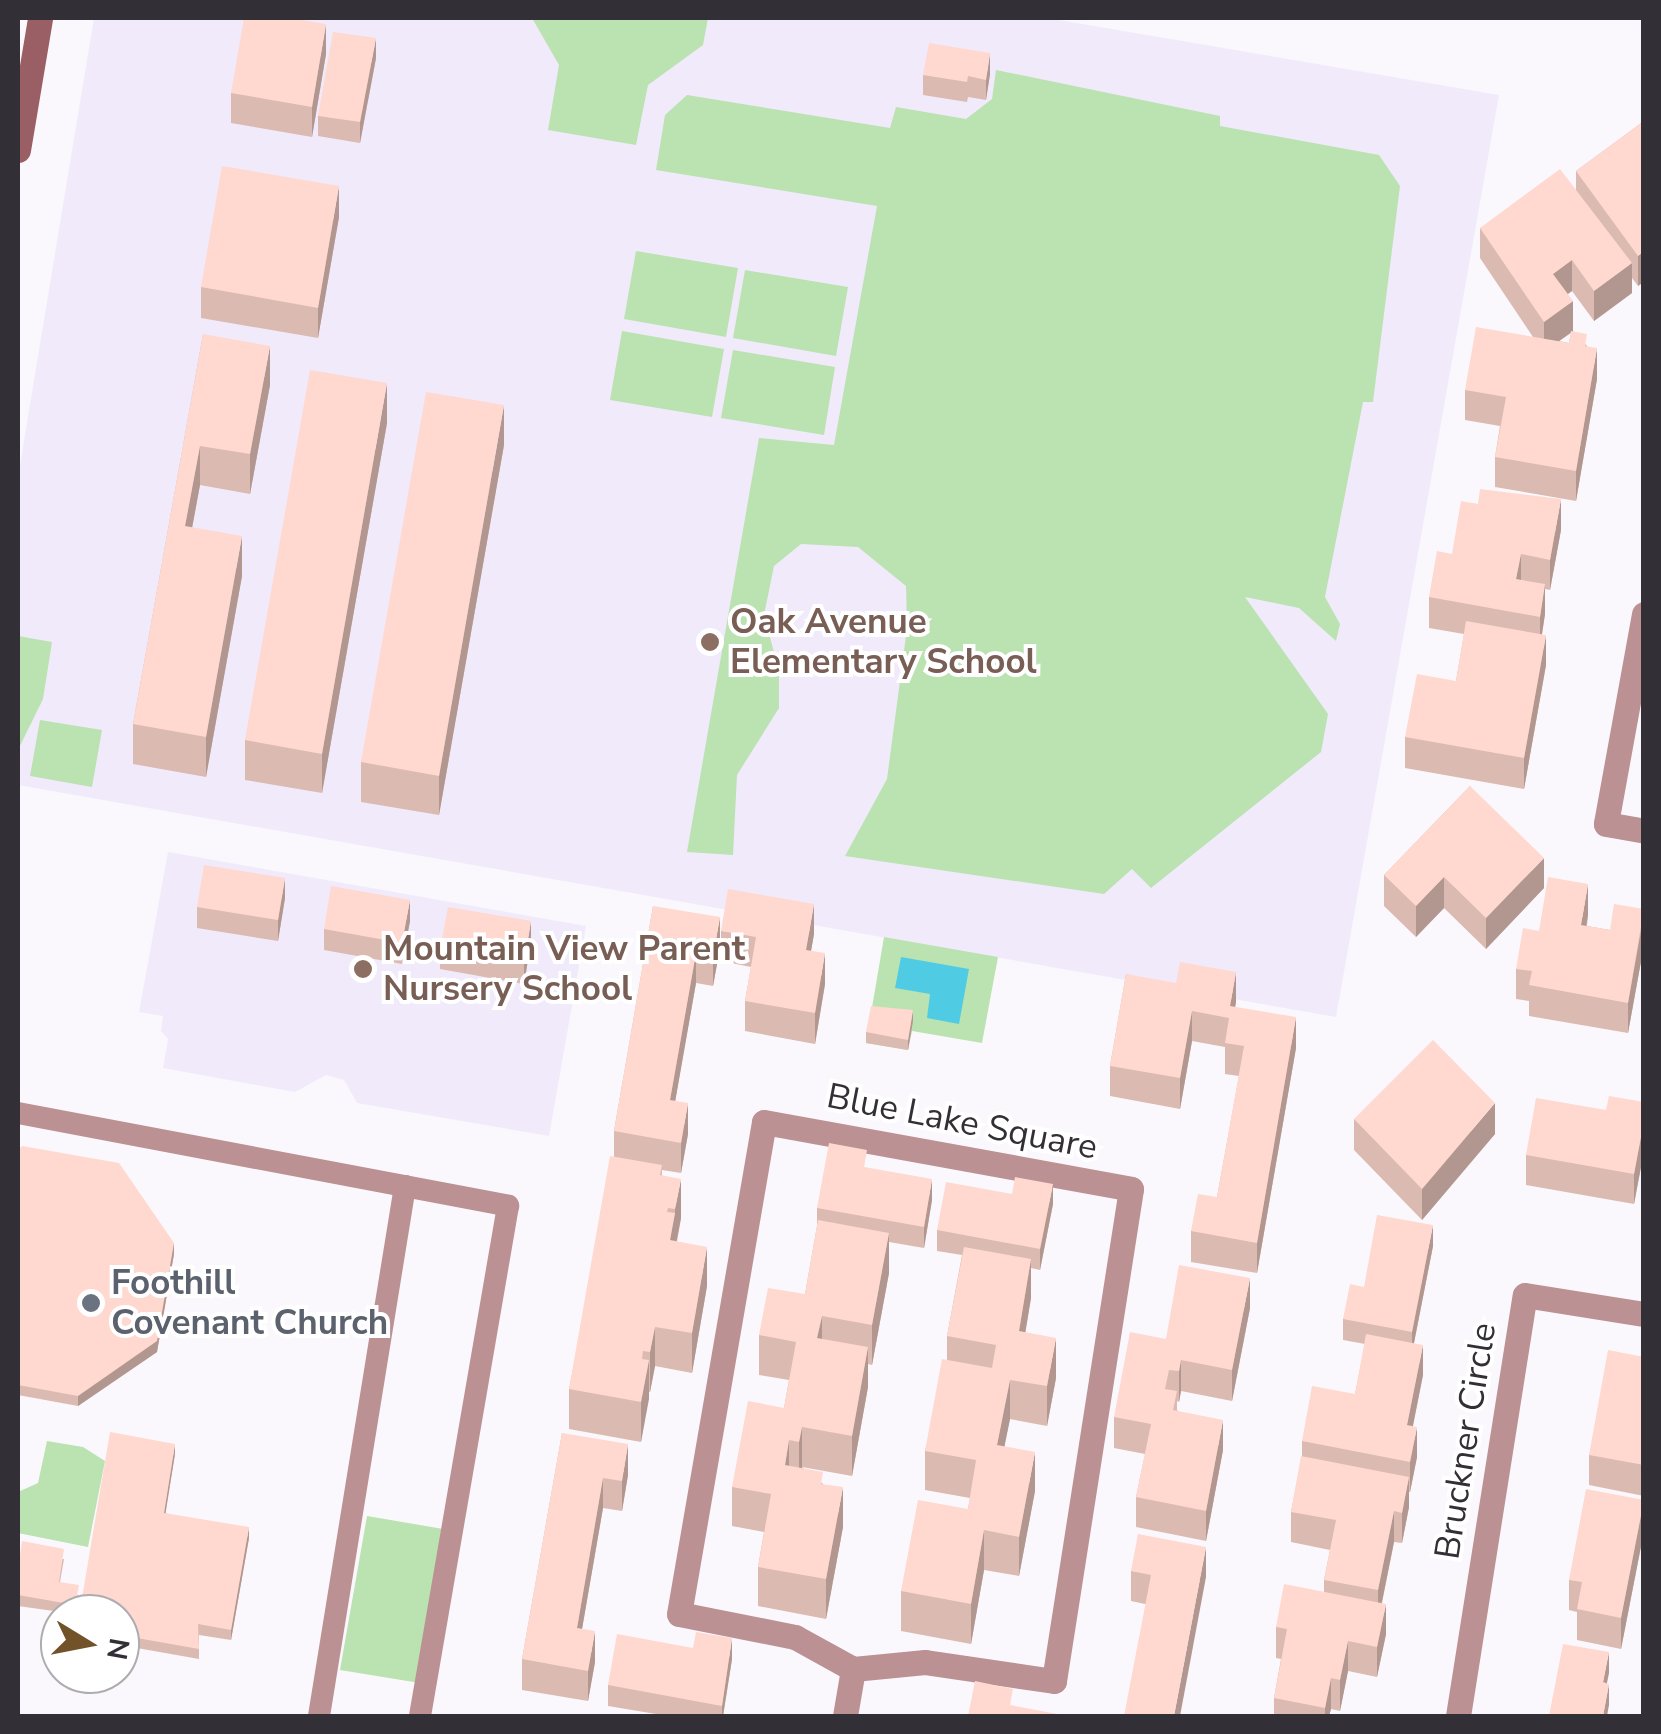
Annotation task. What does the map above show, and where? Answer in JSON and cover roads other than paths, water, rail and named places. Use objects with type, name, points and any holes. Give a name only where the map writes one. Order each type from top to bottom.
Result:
[{"type":"street","points":[[18,150],[40,18]]},
{"type":"street","points":[[1644,614],[1606,824],[1644,831]]},
{"type":"street","name":"Blue Lake Square","points":[[764,1122],[1131,1189],[1054,1681],[925,1662],[853,1669],[795,1637],[679,1614],[764,1122]]},
{"type":"street","name":"Bruckner Circle","points":[[1458,1716],[1525,1295],[1644,1314]]},
{"type":"street","points":[[845,1716],[853,1669]]},
{"type":"lane","points":[[18,1113],[508,1206],[420,1716]]},
{"type":"lane","points":[[319,1716],[405,1186]]},
{"type":"water","points":[[901,957],[969,969],[959,1024],[927,1018],[930,994],[895,988]]},
{"type":"place","name":"Oak Avenue Elementary School","points":[[710,642]]},
{"type":"place","name":"Mountain View Parent Nursery School","points":[[363,969]]},
{"type":"place","name":"Foothill Covenant Church","points":[[91,1303]]}]
